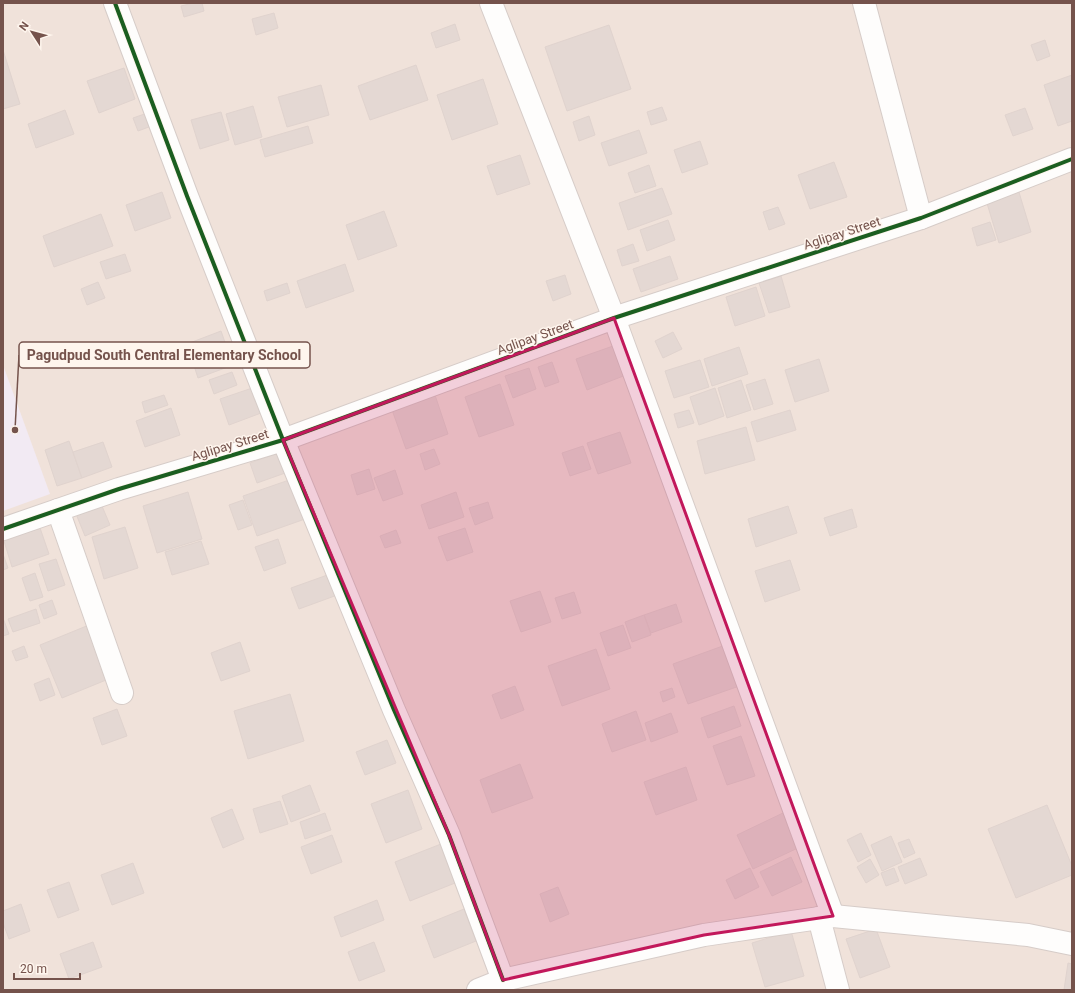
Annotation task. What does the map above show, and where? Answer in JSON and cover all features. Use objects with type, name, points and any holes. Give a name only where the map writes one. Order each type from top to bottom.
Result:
[{"type":"street","points":[[115,3],[187,196],[283,440],[394,710],[449,835],[503,980]]},
{"type":"street","points":[[490,3],[614,318],[826,917],[838,990]]},
{"type":"street","points":[[864,3],[921,218]]},
{"type":"street","name":"Aglipay Street","points":[[3,529],[120,489],[283,440],[614,318],[921,218],[1072,160]]},
{"type":"street","points":[[58,510],[122,693]]},
{"type":"street","points":[[478,990],[503,980],[704,935],[826,917],[842,916],[1028,935],[1072,944]]},
{"type":"highlighted area","points":[[614,318],[833,916],[704,935],[503,980],[449,835],[283,440]]},
{"type":"shaded area","points":[[3,3],[1072,3],[1072,990],[3,990]]},
{"type":"shaded area","points":[[3,365],[50,494],[3,511]]},
{"type":"building","points":[[193,3],[202,3],[204,11],[184,17],[181,6]]},
{"type":"building","points":[[274,13],[278,28],[256,35],[252,19]]},
{"type":"building","points":[[455,24],[460,40],[436,48],[431,33]]},
{"type":"building","points":[[609,25],[631,89],[567,111],[545,47]]},
{"type":"building","points":[[1045,40],[1050,56],[1037,61],[1031,45]]},
{"type":"building","points":[[3,50],[20,104],[3,109]]},
{"type":"building","points":[[416,65],[428,100],[370,120],[358,86]]},
{"type":"building","points":[[124,68],[135,99],[99,113],[87,81]]},
{"type":"building","points":[[1072,75],[1072,121],[1058,126],[1044,85]]},
{"type":"building","points":[[483,79],[498,124],[452,140],[437,95]]},
{"type":"building","points":[[321,85],[329,115],[287,127],[278,97]]},
{"type":"building","points":[[253,106],[262,137],[235,145],[226,114]]},
{"type":"building","points":[[662,107],[667,120],[651,125],[647,112]]},
{"type":"building","points":[[1025,108],[1033,129],[1013,136],[1005,115]]},
{"type":"building","points":[[65,110],[74,134],[36,148],[28,124]]},
{"type":"building","points":[[153,111],[157,124],[138,131],[133,118]]},
{"type":"building","points":[[221,112],[229,140],[200,149],[191,120]]},
{"type":"building","points":[[589,116],[595,135],[579,141],[573,122]]},
{"type":"building","points":[[308,126],[313,143],[265,157],[260,140]]},
{"type":"building","points":[[639,130],[647,153],[609,166],[601,143]]},
{"type":"building","points":[[700,141],[708,164],[682,173],[674,150]]},
{"type":"building","points":[[520,155],[530,184],[497,195],[487,166]]},
{"type":"building","points":[[834,162],[847,197],[810,209],[798,175]]},
{"type":"building","points":[[649,165],[656,186],[635,193],[628,173]]},
{"type":"building","points":[[662,188],[672,214],[628,230],[619,203]]},
{"type":"building","points":[[1018,189],[1031,232],[999,243],[986,200]]},
{"type":"building","points":[[162,192],[171,218],[135,231],[126,205]]},
{"type":"building","points":[[778,207],[785,224],[769,230],[763,212]]},
{"type":"building","points":[[384,211],[397,246],[358,260],[346,225]]},
{"type":"building","points":[[101,214],[113,246],[54,267],[43,236]]},
{"type":"building","points":[[668,220],[675,240],[647,251],[640,230]]},
{"type":"building","points":[[990,222],[996,240],[977,246],[972,228]]},
{"type":"building","points":[[633,244],[639,261],[622,266],[617,250]]},
{"type":"building","points":[[125,254],[131,271],[106,279],[100,262]]},
{"type":"building","points":[[670,256],[678,279],[641,292],[633,269]]},
{"type":"building","points":[[345,264],[354,291],[306,308],[297,281]]},
{"type":"building","points":[[565,275],[571,294],[553,301],[546,281]]},
{"type":"building","points":[[781,276],[790,307],[769,313],[759,283]]},
{"type":"building","points":[[98,282],[105,298],[87,305],[81,289]]},
{"type":"building","points":[[287,283],[290,293],[267,301],[264,291]]},
{"type":"building","points":[[756,287],[765,316],[735,326],[726,297]]},
{"type":"building","points":[[221,331],[233,365],[198,378],[187,344]]},
{"type":"building","points":[[673,332],[682,349],[663,358],[655,341]]},
{"type":"building","points":[[616,345],[626,375],[587,390],[576,359]]},
{"type":"building","points":[[739,347],[748,374],[712,386],[704,359]]},
{"type":"building","points":[[819,359],[829,391],[795,402],[785,370]]},
{"type":"building","points":[[700,360],[709,387],[674,398],[665,371]]},
{"type":"building","points":[[552,362],[559,382],[545,387],[538,367]]},
{"type":"building","points":[[529,368],[536,389],[513,398],[505,376]]},
{"type":"building","points":[[232,372],[237,385],[214,394],[209,380]]},
{"type":"building","points":[[765,379],[773,404],[754,410],[746,385]]},
{"type":"building","points":[[741,380],[751,410],[727,418],[718,388]]},
{"type":"building","points":[[500,384],[514,425],[479,437],[465,397]]},
{"type":"building","points":[[261,385],[269,410],[229,425],[220,399]]},
{"type":"building","points":[[715,388],[724,416],[699,425],[690,397]]},
{"type":"building","points":[[434,392],[448,434],[406,449],[391,407]]},
{"type":"building","points":[[164,395],[168,405],[145,413],[142,402]]},
{"type":"building","points":[[171,408],[180,435],[145,447],[136,421]]},
{"type":"building","points":[[689,410],[694,423],[678,428],[674,414]]},
{"type":"building","points":[[790,410],[796,430],[757,442],[751,422]]},
{"type":"building","points":[[746,427],[755,460],[705,474],[697,441]]},
{"type":"building","points":[[620,432],[631,463],[598,474],[587,443]]},
{"type":"building","points":[[69,441],[82,478],[57,486],[45,450]]},
{"type":"building","points":[[103,442],[112,467],[82,478],[73,452]]},
{"type":"building","points":[[583,446],[591,469],[570,476],[562,453]]},
{"type":"building","points":[[434,449],[440,464],[425,470],[420,454]]},
{"type":"building","points":[[281,452],[288,472],[257,483],[250,463]]},
{"type":"building","points":[[369,469],[375,489],[357,495],[351,475]]},
{"type":"building","points":[[395,470],[403,494],[383,501],[374,478]]},
{"type":"building","points":[[292,479],[305,519],[257,536],[243,496]]},
{"type":"building","points":[[188,492],[202,539],[157,553],[143,506]]},
{"type":"building","points":[[456,492],[464,517],[429,529],[421,505]]},
{"type":"building","points":[[99,499],[110,525],[85,536],[74,509]]},
{"type":"building","points":[[243,500],[252,525],[238,530],[229,505]]},
{"type":"building","points":[[488,502],[493,518],[475,525],[469,508]]},
{"type":"building","points":[[788,506],[797,533],[756,547],[748,519]]},
{"type":"building","points":[[852,509],[857,527],[830,536],[824,518]]},
{"type":"building","points":[[125,527],[138,568],[104,579],[92,537]]},
{"type":"building","points":[[40,528],[49,554],[12,567],[4,541]]},
{"type":"building","points":[[465,528],[473,552],[447,561],[438,537]]},
{"type":"building","points":[[396,530],[401,543],[385,548],[380,536]]},
{"type":"building","points":[[278,539],[286,563],[264,571],[255,547]]},
{"type":"building","points":[[201,541],[209,564],[172,575],[165,552]]},
{"type":"building","points":[[3,554],[8,568],[3,570]]},
{"type":"building","points":[[56,559],[65,585],[48,591],[39,564]]},
{"type":"building","points":[[790,560],[800,590],[765,602],[755,571]]},
{"type":"building","points":[[35,573],[43,597],[30,601],[22,578]]},
{"type":"building","points":[[333,573],[340,594],[299,609],[291,588]]},
{"type":"building","points":[[540,591],[551,622],[521,632],[510,601]]},
{"type":"building","points":[[574,592],[581,613],[562,619],[555,598]]},
{"type":"building","points":[[52,600],[57,614],[44,619],[39,605]]},
{"type":"building","points":[[676,604],[682,622],[651,633],[644,615]]},
{"type":"building","points":[[36,609],[40,623],[13,632],[8,619]]},
{"type":"building","points":[[644,615],[651,635],[632,642],[625,622]]},
{"type":"building","points":[[3,618],[9,634],[3,636]]},
{"type":"building","points":[[89,625],[111,678],[62,698],[40,645]]},
{"type":"building","points":[[623,625],[631,648],[608,656],[600,633]]},
{"type":"building","points":[[240,642],[250,671],[221,681],[211,653]]},
{"type":"building","points":[[731,643],[745,684],[688,704],[673,664]]},
{"type":"building","points":[[24,646],[28,657],[16,661],[12,651]]},
{"type":"building","points":[[596,649],[610,689],[562,706],[548,666]]},
{"type":"building","points":[[49,678],[55,695],[40,701],[34,684]]},
{"type":"building","points":[[515,686],[524,710],[501,719],[492,695]]},
{"type":"building","points":[[672,688],[675,697],[663,702],[660,692]]},
{"type":"building","points":[[290,694],[304,741],[248,759],[234,711]]},
{"type":"building","points":[[734,706],[741,726],[708,738],[701,718]]},
{"type":"building","points":[[117,709],[127,736],[102,745],[93,718]]},
{"type":"building","points":[[636,711],[646,740],[612,752],[602,724]]},
{"type":"building","points":[[671,713],[678,732],[651,742],[645,723]]},
{"type":"building","points":[[741,736],[755,776],[727,785],[713,746]]},
{"type":"building","points":[[387,740],[396,763],[365,775],[356,752]]},
{"type":"building","points":[[520,764],[533,798],[492,813],[480,780]]},
{"type":"building","points":[[686,767],[697,800],[656,815],[644,782]]},
{"type":"building","points":[[310,785],[320,811],[291,822],[282,796]]},
{"type":"building","points":[[408,790],[422,829],[386,843],[371,804]]},
{"type":"building","points":[[280,801],[288,824],[260,833],[253,809]]},
{"type":"building","points":[[1047,805],[1072,866],[1072,875],[1016,898],[988,829]]},
{"type":"building","points":[[232,809],[244,839],[223,848],[211,818]]},
{"type":"building","points":[[325,813],[331,830],[305,839],[300,822]]},
{"type":"building","points":[[783,813],[800,847],[753,869],[737,835]]},
{"type":"building","points":[[861,833],[871,855],[858,862],[847,840]]},
{"type":"building","points":[[332,835],[342,862],[311,874],[301,847]]},
{"type":"building","points":[[891,836],[902,862],[882,871],[871,845]]},
{"type":"building","points":[[909,839],[915,853],[904,858],[898,843]]},
{"type":"building","points":[[441,844],[455,883],[410,901],[395,862]]},
{"type":"building","points":[[791,857],[802,882],[772,896],[760,872]]},
{"type":"building","points":[[920,858],[927,875],[905,884],[898,867]]},
{"type":"building","points":[[870,859],[879,875],[866,883],[857,867]]},
{"type":"building","points":[[133,863],[144,893],[112,905],[101,875]]},
{"type":"building","points":[[750,868],[759,887],[735,899],[726,880]]},
{"type":"building","points":[[894,868],[899,881],[886,886],[881,873]]},
{"type":"building","points":[[69,882],[79,910],[58,918],[47,890]]},
{"type":"building","points":[[558,887],[569,914],[550,922],[540,894]]},
{"type":"building","points":[[377,900],[384,920],[341,937],[334,917]]},
{"type":"building","points":[[21,904],[30,931],[9,939],[3,923],[3,911]]},
{"type":"building","points":[[464,909],[476,941],[434,958],[422,926]]},
{"type":"building","points":[[876,929],[890,967],[860,978],[846,939]]},
{"type":"building","points":[[791,931],[804,976],[765,987],[752,943]]},
{"type":"building","points":[[93,942],[102,967],[69,979],[60,954]]},
{"type":"building","points":[[374,942],[385,971],[359,981],[348,952]]},
{"type":"building","points":[[1068,963],[1072,964],[1072,990],[1064,990]]},
{"type":"cycle path","points":[[115,3],[187,196],[283,440],[394,710],[449,835],[503,980]]},
{"type":"cycle path","points":[[3,529],[119,489],[283,440],[614,318],[921,218],[1072,159]]},
{"type":"place","name":"Pagudpud South Central Elementary School","points":[[15,430]]}]
